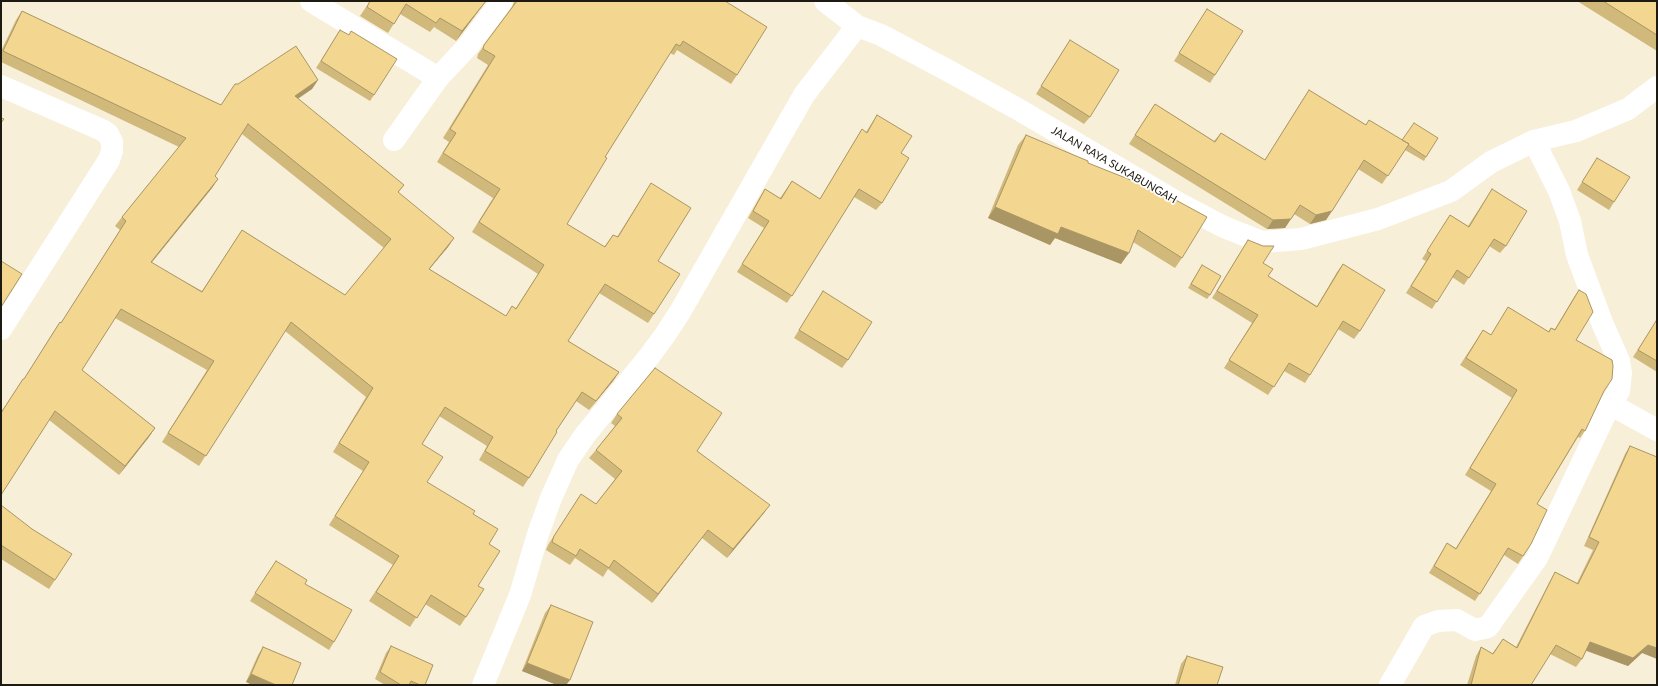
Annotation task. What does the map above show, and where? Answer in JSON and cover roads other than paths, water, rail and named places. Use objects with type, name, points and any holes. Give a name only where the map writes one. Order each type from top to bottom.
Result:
[{"type":"street","points":[[311,1],[438,78]]},
{"type":"street","points":[[394,140],[438,78],[468,46],[502,1]]},
{"type":"street","name":"JALAN RAYA SUKABUNGAH","points":[[825,1],[857,26],[881,35],[988,93],[1186,208],[1224,227],[1262,242],[1301,239],[1378,219],[1451,191],[1491,162],[1534,141],[1576,131],[1628,109],[1657,88]]},
{"type":"street","points":[[484,685],[520,595],[538,534],[551,498],[568,460],[585,435],[665,335],[680,312],[804,95],[857,26]]},
{"type":"street","points":[[1,86],[102,130],[108,134],[112,142],[112,151],[109,160],[1,329]]},
{"type":"street","points":[[1390,685],[1424,626],[1438,621],[1457,620],[1475,630],[1488,627],[1537,558],[1610,404],[1618,391],[1621,373],[1618,361],[1577,255],[1570,221],[1559,191],[1534,141]]},
{"type":"street","points":[[1610,404],[1657,430]]}]
